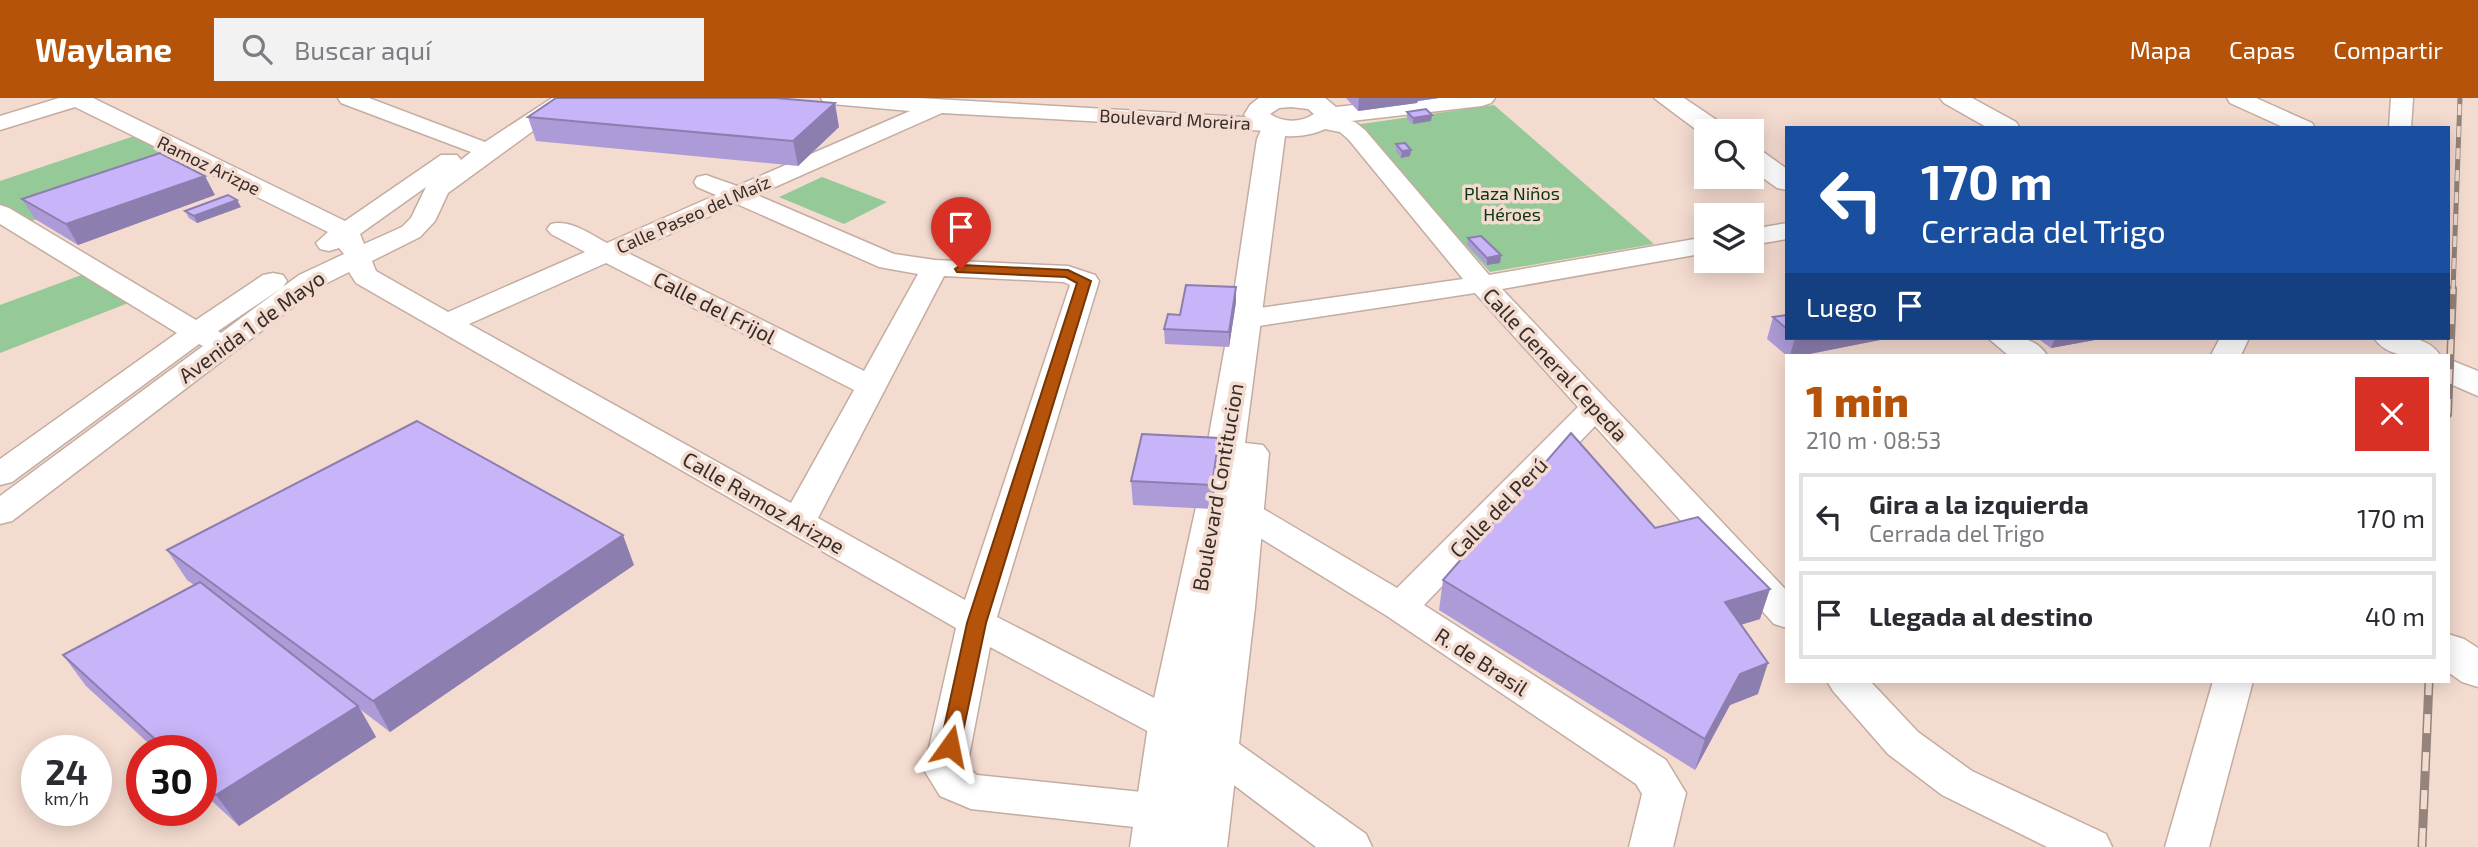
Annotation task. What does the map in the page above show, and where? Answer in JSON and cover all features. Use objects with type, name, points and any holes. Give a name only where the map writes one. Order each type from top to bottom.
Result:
[{"type":"street","points":[[349,98],[480,147]]},
{"type":"street","name":"Avenida 1 de Mayo","points":[[0,513],[12,471],[196,332],[357,234],[480,147],[541,98]]},
{"type":"street","name":"Avenida 1 de Mayo","points":[[12,471],[223,344],[309,281],[357,234],[411,232],[422,221],[436,190],[480,147],[567,98]]},
{"type":"street","name":"Boulevard Moreira","points":[[832,98],[939,106],[1292,113]]},
{"type":"street","name":"Boulevard Moreira","points":[[964,98],[991,105]]},
{"type":"street","points":[[1292,113],[1482,98]]},
{"type":"street","points":[[1667,98],[1697,119]]},
{"type":"street","points":[[1953,98],[2003,126]]},
{"type":"street","points":[[2238,98],[2300,126]]},
{"type":"street","points":[[2400,126],[2402,98]]},
{"type":"street","points":[[0,123],[77,99]]},
{"type":"street","name":"Ramoz Arizpe","points":[[77,99],[357,234]]},
{"type":"street","name":"Calle Paseo del Maíz","points":[[447,323],[939,106]]},
{"type":"street","name":"Calle General Cepeda","points":[[1292,113],[1347,127],[1357,135],[1482,284],[1785,613]]},
{"type":"street","name":"Boulevard Contitucion","points":[[1201,847],[1243,512],[1270,139],[1292,113]]},
{"type":"street","points":[[1764,166],[1785,181]]},
{"type":"street","points":[[706,182],[864,253],[910,266],[1068,274],[1084,281],[976,623],[945,771],[955,784],[971,792],[1158,829]]},
{"type":"street","points":[[357,234],[400,211],[424,214]]},
{"type":"street","points":[[0,213],[196,332],[223,344]]},
{"type":"street","name":"Calle del Frijol","points":[[559,229],[870,386]]},
{"type":"street","points":[[1764,235],[1785,231]]},
{"type":"street","name":"Calle Ramoz Arizpe","points":[[357,234],[358,265],[366,277],[976,623],[1213,747],[1350,847]]},
{"type":"street","points":[[1256,317],[1482,284],[1694,247]]},
{"type":"street","points":[[798,522],[935,268]]},
{"type":"street","name":"Boulevard Contitucion","points":[[1158,829],[1172,726],[1256,317]]},
{"type":"street","points":[[2008,340],[2029,354]]},
{"type":"street","points":[[2394,340],[2421,354]]},
{"type":"street","points":[[2450,370],[2478,385]]},
{"type":"street","name":"Calle del Perú","points":[[1400,607],[1596,407]]},
{"type":"street","name":"R. de Brasil","points":[[1243,512],[1400,607],[1651,772],[1664,793],[1651,847]]},
{"type":"street","points":[[2450,651],[2478,670]]},
{"type":"street","points":[[1849,683],[1903,743],[1957,783],[2090,847]]},
{"type":"street","points":[[2187,847],[2232,683]]},
{"type":"green space","name":"Plaza Niños Héroes","points":[[1494,105],[1654,244],[1490,272],[1354,125]]},
{"type":"green space","points":[[140,134],[192,164],[26,223],[0,207],[0,181]]},
{"type":"green space","points":[[822,177],[887,202],[844,224],[779,197]]},
{"type":"green space","points":[[87,273],[131,302],[0,353],[0,305]]},
{"type":"building","points":[[556,98],[775,98],[835,103],[793,141],[528,117]]},
{"type":"building","points":[[1426,109],[1432,115],[1413,118],[1407,112]]},
{"type":"building","points":[[1405,143],[1411,150],[1402,151],[1396,144]]},
{"type":"building","points":[[160,153],[205,176],[66,224],[22,199]]},
{"type":"building","points":[[228,195],[237,200],[194,216],[185,211]]},
{"type":"building","points":[[1481,236],[1501,255],[1487,258],[1468,238]]},
{"type":"building","points":[[1186,285],[1236,287],[1229,332],[1164,329],[1168,314],[1180,315]]},
{"type":"building","points":[[1785,315],[1785,327],[1773,317]]},
{"type":"building","points":[[417,421],[623,535],[373,701],[167,550]]},
{"type":"building","points":[[1571,433],[1655,528],[1698,517],[1770,589],[1725,602],[1768,663],[1740,674],[1705,739],[1443,580]]},
{"type":"building","points":[[1142,434],[1219,438],[1212,485],[1131,481]]},
{"type":"building","points":[[200,582],[358,706],[217,794],[217,735],[150,735],[63,655]]},
{"type":"railway","points":[[2453,291],[2460,98]]},
{"type":"railway","points":[[2450,364],[2453,289]]},
{"type":"railway","points":[[2422,847],[2429,683]]},
{"type":"route","points":[[950,746],[976,623],[1084,281],[1068,274],[961,269]]}]
